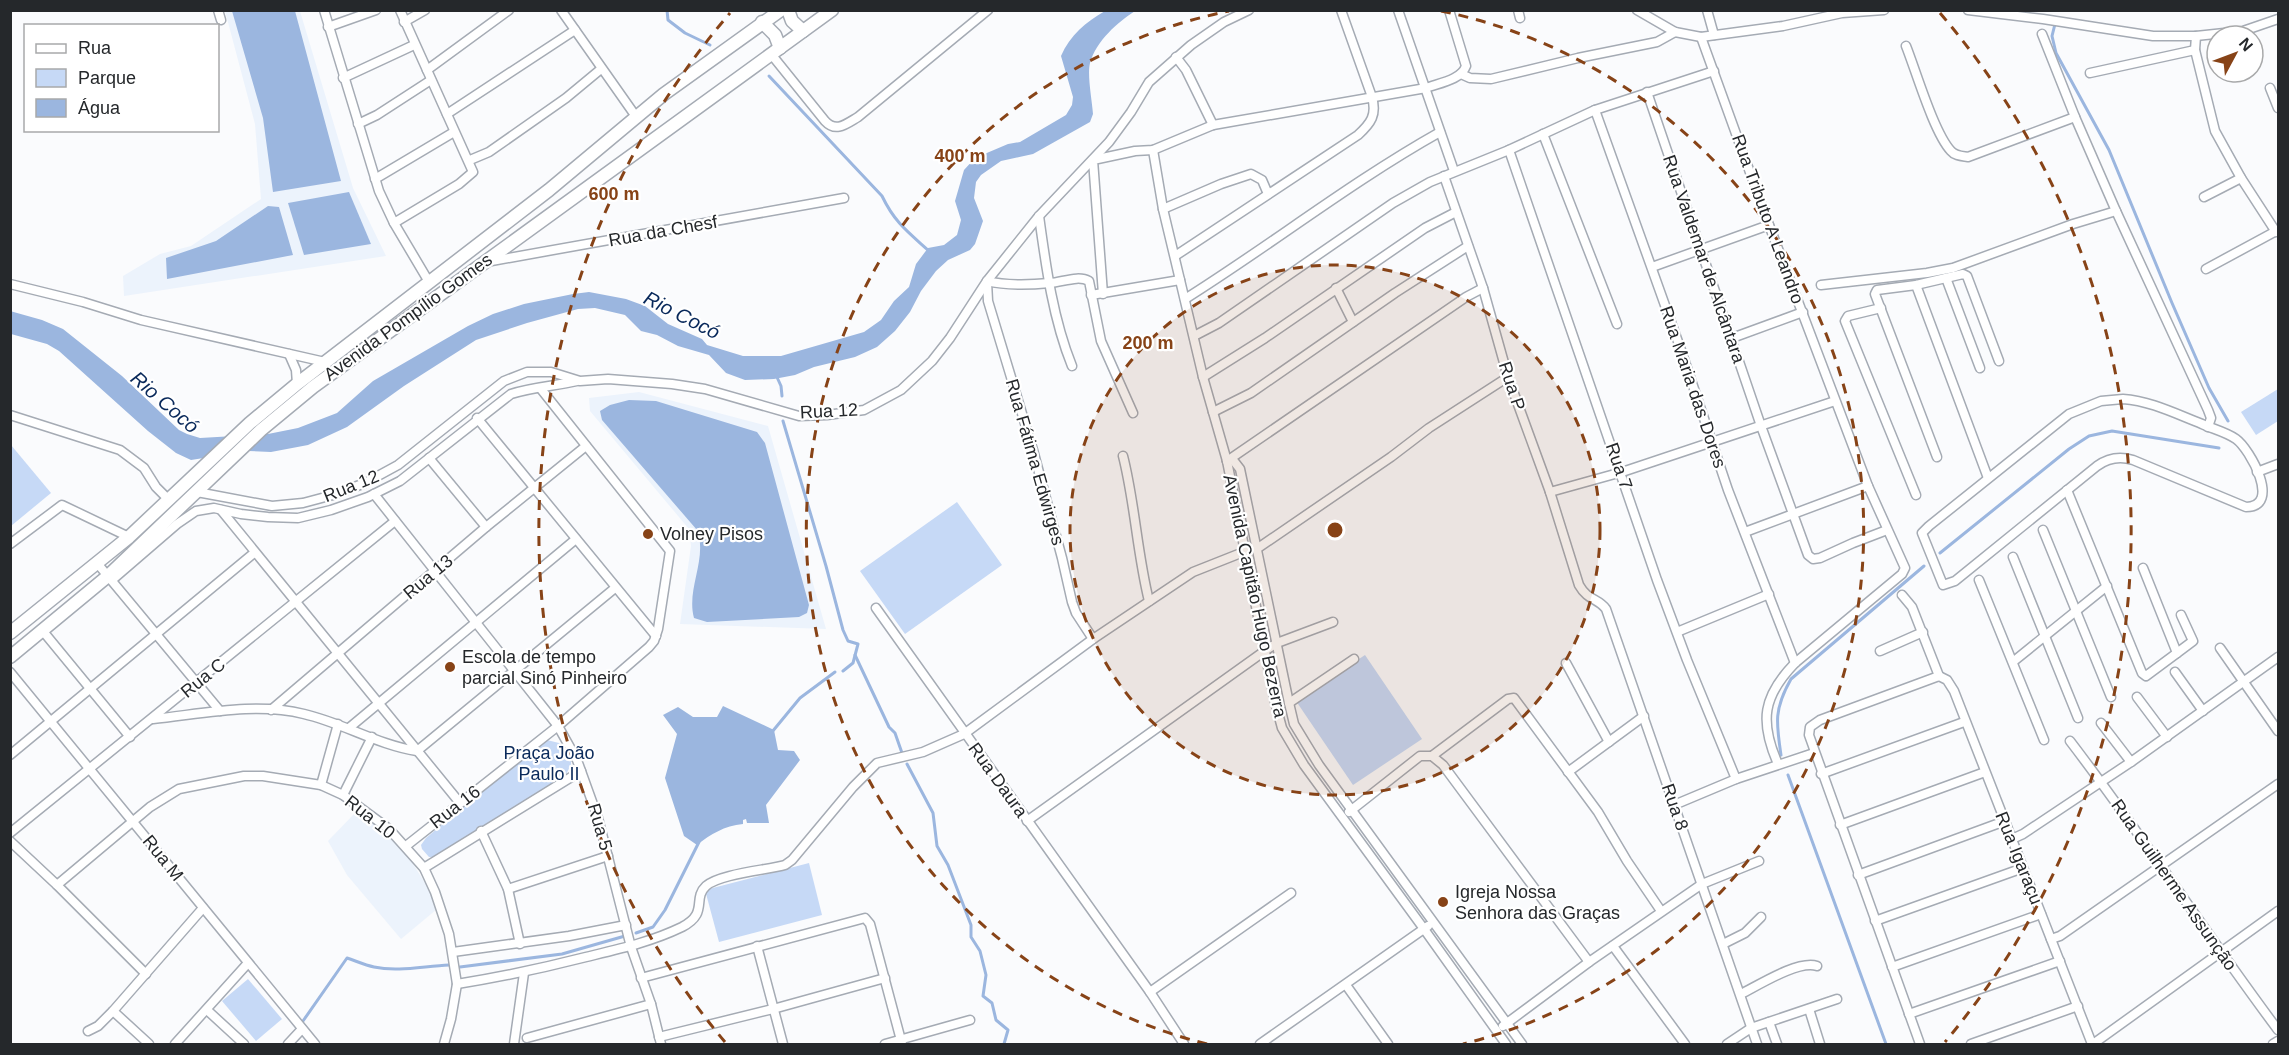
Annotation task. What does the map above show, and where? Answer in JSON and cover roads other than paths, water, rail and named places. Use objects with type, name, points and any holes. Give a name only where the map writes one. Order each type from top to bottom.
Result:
[{"type":"main road","name":"Avenida Pompílio Gomes","points":[[10,657],[110,578],[199,489],[297,384],[549,190],[664,94],[781,10]]},
{"type":"main road","points":[[788,10],[792,21],[803,31]]},
{"type":"main road","name":"Avenida Pompílio Gomes","points":[[10,633],[129,537],[192,478],[256,427],[832,10]]},
{"type":"main road","points":[[762,22],[775,34],[776,51]]},
{"type":"street","points":[[218,10],[221,20]]},
{"type":"street","points":[[324,10],[375,179],[394,223],[429,282]]},
{"type":"street","points":[[328,27],[376,10]]},
{"type":"street","points":[[394,223],[468,178],[473,172],[470,160],[454,132],[399,10]]},
{"type":"street","points":[[404,22],[425,10]]},
{"type":"street","points":[[427,70],[510,10]]},
{"type":"street","points":[[776,51],[825,121],[830,127],[837,128],[864,112],[988,10]]},
{"type":"street","name":"Rua 12","points":[[220,509],[278,519],[297,518],[331,510],[374,494],[400,481],[477,418],[511,394],[524,389],[541,389],[580,381],[608,379],[705,389],[799,416],[827,416],[864,411],[895,394],[932,361],[950,338],[987,281],[1039,216],[1093,160],[1131,112],[1149,82],[1176,57],[1224,22],[1249,10]]},
{"type":"street","points":[[1175,256],[1358,135],[1371,122],[1374,108],[1372,97],[1341,10]]},
{"type":"street","points":[[1398,10],[1454,171]]},
{"type":"street","points":[[1104,294],[1093,160],[1135,151],[1154,150],[1214,125],[1426,88],[1461,74],[1466,66],[1449,10]]},
{"type":"street","points":[[1637,10],[1675,32],[1701,37],[1783,26],[1842,13],[1884,10]]},
{"type":"street","points":[[1707,10],[1714,35]]},
{"type":"street","points":[[1968,10],[2153,36],[2196,36],[2243,31],[2278,19]]},
{"type":"street","points":[[564,11],[637,118]]},
{"type":"street","points":[[447,114],[575,30]]},
{"type":"street","points":[[1461,74],[1470,78],[1491,79],[1658,42],[1675,32]]},
{"type":"street","points":[[2042,34],[2116,210],[2208,410],[2211,418],[2208,427]]},
{"type":"street","points":[[2196,36],[2195,50],[2215,131],[2241,178],[2277,231],[2206,269]]},
{"type":"street","name":"Rua Tributo A Leandro","points":[[1701,37],[1768,225],[1835,401]]},
{"type":"street","points":[[343,78],[414,45]]},
{"type":"street","points":[[1906,46],[1941,135],[1951,152],[1959,156],[1968,157],[2075,117]]},
{"type":"street","points":[[2090,73],[2195,50]]},
{"type":"street","points":[[1176,57],[1186,70],[1214,125]]},
{"type":"street","points":[[470,160],[489,152],[566,98],[602,69]]},
{"type":"street","points":[[1194,336],[1228,317],[1393,203],[1444,176],[1509,150],[1595,110],[1714,71]]},
{"type":"street","points":[[358,124],[377,115],[431,80]]},
{"type":"street","points":[[2270,88],[2278,108]]},
{"type":"street","name":"Rua Valdemar de Alcântara","points":[[1647,92],[1761,426],[1808,555],[1813,559],[1820,558],[1887,530]]},
{"type":"street","name":"Rua Maria das Dores","points":[[1595,110],[1652,267],[1711,442],[1795,663]]},
{"type":"street","points":[[375,179],[454,132]]},
{"type":"street","points":[[1185,299],[1342,192],[1440,132]]},
{"type":"street","points":[[1543,134],[1617,324]]},
{"type":"street","points":[[1154,150],[1163,209],[1203,377],[1227,460],[1482,288]]},
{"type":"street","name":"Rua 7","points":[[1509,150],[1677,632],[1736,779]]},
{"type":"street","points":[[1163,209],[1251,174],[1262,180],[1268,194]]},
{"type":"street","name":"Rua P","points":[[1444,176],[1482,288],[1508,377],[1550,492],[1579,585],[1586,595]]},
{"type":"street","points":[[2204,197],[2241,178]]},
{"type":"street","name":"Rua da Chesf","points":[[483,263],[844,198]]},
{"type":"street","points":[[1821,285],[1953,268],[2116,210]]},
{"type":"street","points":[[1203,377],[1265,338],[1425,228],[1456,213]]},
{"type":"street","points":[[1039,216],[1049,283],[1065,349],[1072,366]]},
{"type":"street","points":[[1652,267],[1768,225]]},
{"type":"street","points":[[1213,412],[1251,393],[1395,293],[1468,246]]},
{"type":"street","points":[[1937,457],[1875,294],[1877,290],[1916,285],[1963,274],[1967,276],[1999,361]]},
{"type":"street","points":[[987,281],[1003,285],[1049,283],[1083,278],[1103,284]]},
{"type":"street","points":[[1946,278],[1980,368]]},
{"type":"street","points":[[1091,295],[1180,280]]},
{"type":"street","name":"Rua Fátima Edwirges","points":[[987,281],[988,301],[1039,472],[1072,602],[1076,613],[1093,639]]},
{"type":"street","points":[[1089,281],[1101,341],[1133,413]]},
{"type":"street","points":[[10,284],[83,302],[141,320],[325,362]]},
{"type":"street","points":[[1916,285],[1988,478]]},
{"type":"street","points":[[1336,288],[1353,322]]},
{"type":"street","points":[[1881,308],[1848,316],[1845,321],[1916,495]]},
{"type":"street","points":[[1732,338],[1803,312]]},
{"type":"street","points":[[289,354],[296,370],[297,384]]},
{"type":"street","name":"Rua 12","points":[[199,489],[273,506],[319,500],[365,483],[398,465],[513,376],[539,371],[580,381]]},
{"type":"street","points":[[1257,548],[1391,457],[1438,421],[1508,377]]},
{"type":"street","points":[[541,389],[670,551],[656,636]]},
{"type":"street","points":[[2123,399],[2145,402],[2230,436],[2248,452],[2257,472],[2264,493],[2260,503],[2250,507],[2133,460],[2121,457],[2102,462],[1954,581],[1943,585],[1922,533],[2069,414],[2101,401],[2123,399]]},
{"type":"street","points":[[1550,492],[1622,472],[1835,401],[1868,486],[1905,568],[1902,574],[1795,663],[1780,679],[1769,699],[1765,715],[1767,730],[1778,764]]},
{"type":"street","points":[[10,415],[120,450],[144,468],[156,487],[169,500]]},
{"type":"street","points":[[477,418],[656,636]]},
{"type":"street","name":"Rua 13","points":[[271,710],[486,527],[586,447]]},
{"type":"street","points":[[1123,456],[1129,480],[1141,571],[1149,601]]},
{"type":"street","points":[[429,458],[486,527]]},
{"type":"street","name":"Avenida Capitão Hugo Bezerra","points":[[1506,1044],[1304,765],[1282,728],[1227,460],[1233,460],[1240,469],[1294,724],[1309,752],[1522,1044]]},
{"type":"street","points":[[2257,472],[2278,464]]},
{"type":"street","points":[[1744,532],[1868,486]]},
{"type":"street","points":[[2067,490],[2143,675],[2147,675],[2193,641],[2181,615]]},
{"type":"street","name":"Rua 5","points":[[374,494],[474,623],[558,726],[581,771],[608,856],[631,946],[651,1004],[660,1041]]},
{"type":"street","points":[[10,544],[62,505],[73,508],[129,537]]},
{"type":"street","points":[[110,578],[196,510],[220,509],[460,803]]},
{"type":"street","name":"Rua C","points":[[10,833],[395,521]]},
{"type":"street","points":[[2043,530],[2111,697]]},
{"type":"street","points":[[349,728],[576,539]]},
{"type":"street","name":"Rua Daura","points":[[1184,1044],[1150,992],[964,734],[1093,639],[1149,601],[1207,565],[1246,551]]},
{"type":"street","points":[[10,754],[254,553]]},
{"type":"street","points":[[2013,556],[2078,718]]},
{"type":"street","points":[[97,563],[220,711]]},
{"type":"street","points":[[2143,568],[2177,653]]},
{"type":"street","points":[[1979,580],[2014,661],[2044,740]]},
{"type":"street","points":[[2014,661],[2107,586]]},
{"type":"street","points":[[417,751],[615,588]]},
{"type":"street","points":[[1677,632],[1769,594]]},
{"type":"street","name":"Rua 8","points":[[1586,595],[1602,604],[1606,609],[1757,1044]]},
{"type":"street","name":"Rua Igaraçu","points":[[1902,595],[1912,607],[1939,676],[1950,684],[2092,1044]]},
{"type":"street","points":[[457,984],[524,973],[631,946],[675,930],[692,921],[698,914],[702,893],[709,884],[785,866],[853,787],[877,763],[923,752],[964,734],[876,608]]},
{"type":"street","points":[[1027,820],[1266,650],[1277,643],[1333,622]]},
{"type":"street","points":[[42,630],[130,737]]},
{"type":"street","points":[[1880,651],[1923,632]]},
{"type":"street","name":"Rua 16","points":[[406,846],[558,726],[640,655],[656,636]]},
{"type":"street","points":[[2220,648],[2278,731]]},
{"type":"street","points":[[2012,839],[2102,782],[2278,657]]},
{"type":"street","points":[[1289,703],[1354,659]]},
{"type":"street","points":[[1566,663],[1609,742]]},
{"type":"street","name":"Rua M","points":[[10,672],[315,1044]]},
{"type":"street","points":[[2175,672],[2203,711]]},
{"type":"street","points":[[1920,1044],[1809,741],[1810,728],[1820,720],[1939,676]]},
{"type":"street","points":[[2137,697],[2167,737]]},
{"type":"street","points":[[1343,817],[1420,756],[1432,756],[1512,698],[1598,812],[1661,911]]},
{"type":"street","points":[[153,719],[220,711],[271,710],[302,714],[338,724],[390,745],[417,751]]},
{"type":"street","points":[[1568,772],[1644,716]]},
{"type":"street","points":[[1821,774],[1965,722]]},
{"type":"street","points":[[2102,723],[2131,762]]},
{"type":"street","points":[[321,785],[338,724]]},
{"type":"street","points":[[343,795],[372,737]]},
{"type":"street","name":"Rua Guilherme Assunção","points":[[2070,741],[2102,782],[2221,953],[2278,1030]]},
{"type":"street","points":[[1674,805],[1736,779],[1814,753]]},
{"type":"street","points":[[1432,756],[1443,765],[1589,962]]},
{"type":"street","points":[[424,868],[581,771]]},
{"type":"street","points":[[1840,825],[1985,772]]},
{"type":"street","name":"Rua 10","points":[[57,885],[162,798],[178,789],[244,776],[263,776],[321,785],[343,795],[389,829],[424,868],[443,913],[453,952],[457,984],[444,1044]]},
{"type":"street","points":[[2051,939],[2060,936],[2278,784]]},
{"type":"street","points":[[1858,875],[2005,821]]},
{"type":"street","points":[[481,831],[508,889],[520,944]]},
{"type":"street","points":[[10,841],[146,974]]},
{"type":"street","points":[[508,889],[608,856]]},
{"type":"street","points":[[1496,1031],[1589,962],[1702,884],[1759,861]]},
{"type":"street","points":[[1875,921],[2023,868]]},
{"type":"street","points":[[1150,992],[1291,892]]},
{"type":"street","points":[[88,1031],[98,1026],[113,1011],[203,908]]},
{"type":"street","points":[[2092,1044],[2278,911]]},
{"type":"street","points":[[1892,968],[2041,914]]},
{"type":"street","points":[[1723,944],[1744,933],[1761,916]]},
{"type":"street","points":[[641,978],[865,918],[870,924],[901,1042]]},
{"type":"street","points":[[1260,1044],[1434,921]]},
{"type":"street","points":[[453,952],[520,944],[626,925]]},
{"type":"street","points":[[757,946],[783,1044]]},
{"type":"street","points":[[1613,946],[1685,1044]]},
{"type":"street","points":[[1909,1014],[2060,961]]},
{"type":"street","points":[[175,1044],[248,963]]},
{"type":"street","points":[[1741,994],[1797,967],[1807,964],[1817,966]]},
{"type":"street","points":[[514,1044],[524,973]]},
{"type":"street","points":[[660,1041],[885,978]]},
{"type":"street","points":[[1346,985],[1388,1044]]},
{"type":"street","points":[[1727,1044],[1751,1028],[1837,999]]},
{"type":"street","points":[[520,1012],[528,1041],[651,1004]]},
{"type":"street","points":[[1973,1044],[2078,1006]]},
{"type":"street","points":[[1809,1009],[1820,1044]]},
{"type":"street","points":[[207,1010],[244,1044]]},
{"type":"street","points":[[113,1011],[148,1044]]},
{"type":"street","points":[[885,1044],[901,1042],[970,1020]]},
{"type":"street","points":[[1769,1022],[1777,1044]]},
{"type":"street","points":[[288,1044],[302,1029]]},
{"type":"street","points":[[2274,1044],[2278,1041]]},
{"type":"water","points":[[232,11],[295,11],[341,181],[273,192],[263,118]]},
{"type":"water","name":"Rio Cocó","points":[[1105,11],[1135,11],[1108,33],[1093,55],[1089,68],[1093,114],[1090,122],[1033,154],[1001,161],[981,175],[976,182],[974,198],[983,221],[975,244],[970,250],[948,260],[936,271],[921,291],[910,312],[895,331],[877,347],[855,357],[814,367],[795,375],[774,379],[745,380],[726,373],[709,355],[678,346],[657,335],[641,331],[625,315],[595,308],[578,309],[476,340],[404,386],[347,427],[308,445],[271,452],[248,451],[191,460],[176,453],[148,431],[59,351],[47,344],[11,334],[10,311],[63,329],[122,376],[179,430],[200,438],[268,434],[298,428],[337,413],[373,381],[468,326],[493,314],[524,304],[573,294],[589,292],[626,299],[645,306],[668,324],[702,339],[707,345],[743,356],[781,356],[864,332],[881,320],[894,301],[909,287],[916,264],[928,248],[944,245],[957,235],[961,220],[955,201],[964,170],[975,158],[1008,144],[1020,142],[1066,115],[1072,105],[1073,97],[1061,56],[1079,30]]},
{"type":"water","points":[[349,192],[371,244],[304,255],[288,203]]},
{"type":"water","points":[[268,206],[279,207],[293,255],[167,279],[166,258],[216,241]]},
{"type":"water","points":[[629,400],[656,401],[757,432],[765,443],[809,605],[807,613],[799,617],[707,622],[694,618],[692,607],[700,551],[697,530],[602,420],[600,411],[610,405]]},
{"type":"water","points":[[723,706],[774,730],[778,750],[794,751],[800,760],[766,805],[769,823],[747,823],[746,819],[743,820],[743,824],[718,831],[697,845],[684,836],[665,778],[677,734],[663,715],[678,707],[693,717],[717,717]]},
{"type":"waterway","points":[[667,10],[668,20],[685,33],[710,45]]},
{"type":"waterway","points":[[2055,24],[2052,36],[2056,53],[2109,150],[2209,388],[2228,421]]},
{"type":"waterway","points":[[769,76],[882,196],[902,226],[929,251]]},
{"type":"waterway","points":[[776,375],[782,396]]},
{"type":"waterway","points":[[783,421],[843,630],[848,641],[858,644],[853,663],[843,671]]},
{"type":"waterway","points":[[1940,553],[2069,449],[2089,436],[2112,431],[2219,448]]},
{"type":"waterway","points":[[1781,755],[1778,733],[1779,708],[1791,679],[1924,566]]},
{"type":"waterway","points":[[855,655],[889,727],[895,733],[902,753]]},
{"type":"waterway","points":[[772,732],[800,698],[835,672]]},
{"type":"waterway","points":[[907,764],[933,813],[937,846],[948,865],[971,925],[971,937],[980,951],[986,975],[983,996],[992,1003],[996,1020],[1008,1030],[1004,1044]]},
{"type":"waterway","points":[[1788,775],[1886,1044]]},
{"type":"waterway","points":[[636,933],[653,927],[665,910],[699,842]]},
{"type":"waterway","points":[[460,967],[562,954],[625,936]]},
{"type":"waterway","points":[[303,1021],[347,958],[383,968],[402,969],[449,965]]},
{"type":"place","name":"Volney Pisos","points":[[648,534]]},
{"type":"place","name":"Escola de tempo parcial Sinó Pinheiro","points":[[450,667]]},
{"type":"place","name":"Igreja Nossa Senhora das Graças","points":[[1443,902]]},
{"type":"park label","name":"Praça João Paulo II","points":[[549,763]]}]
